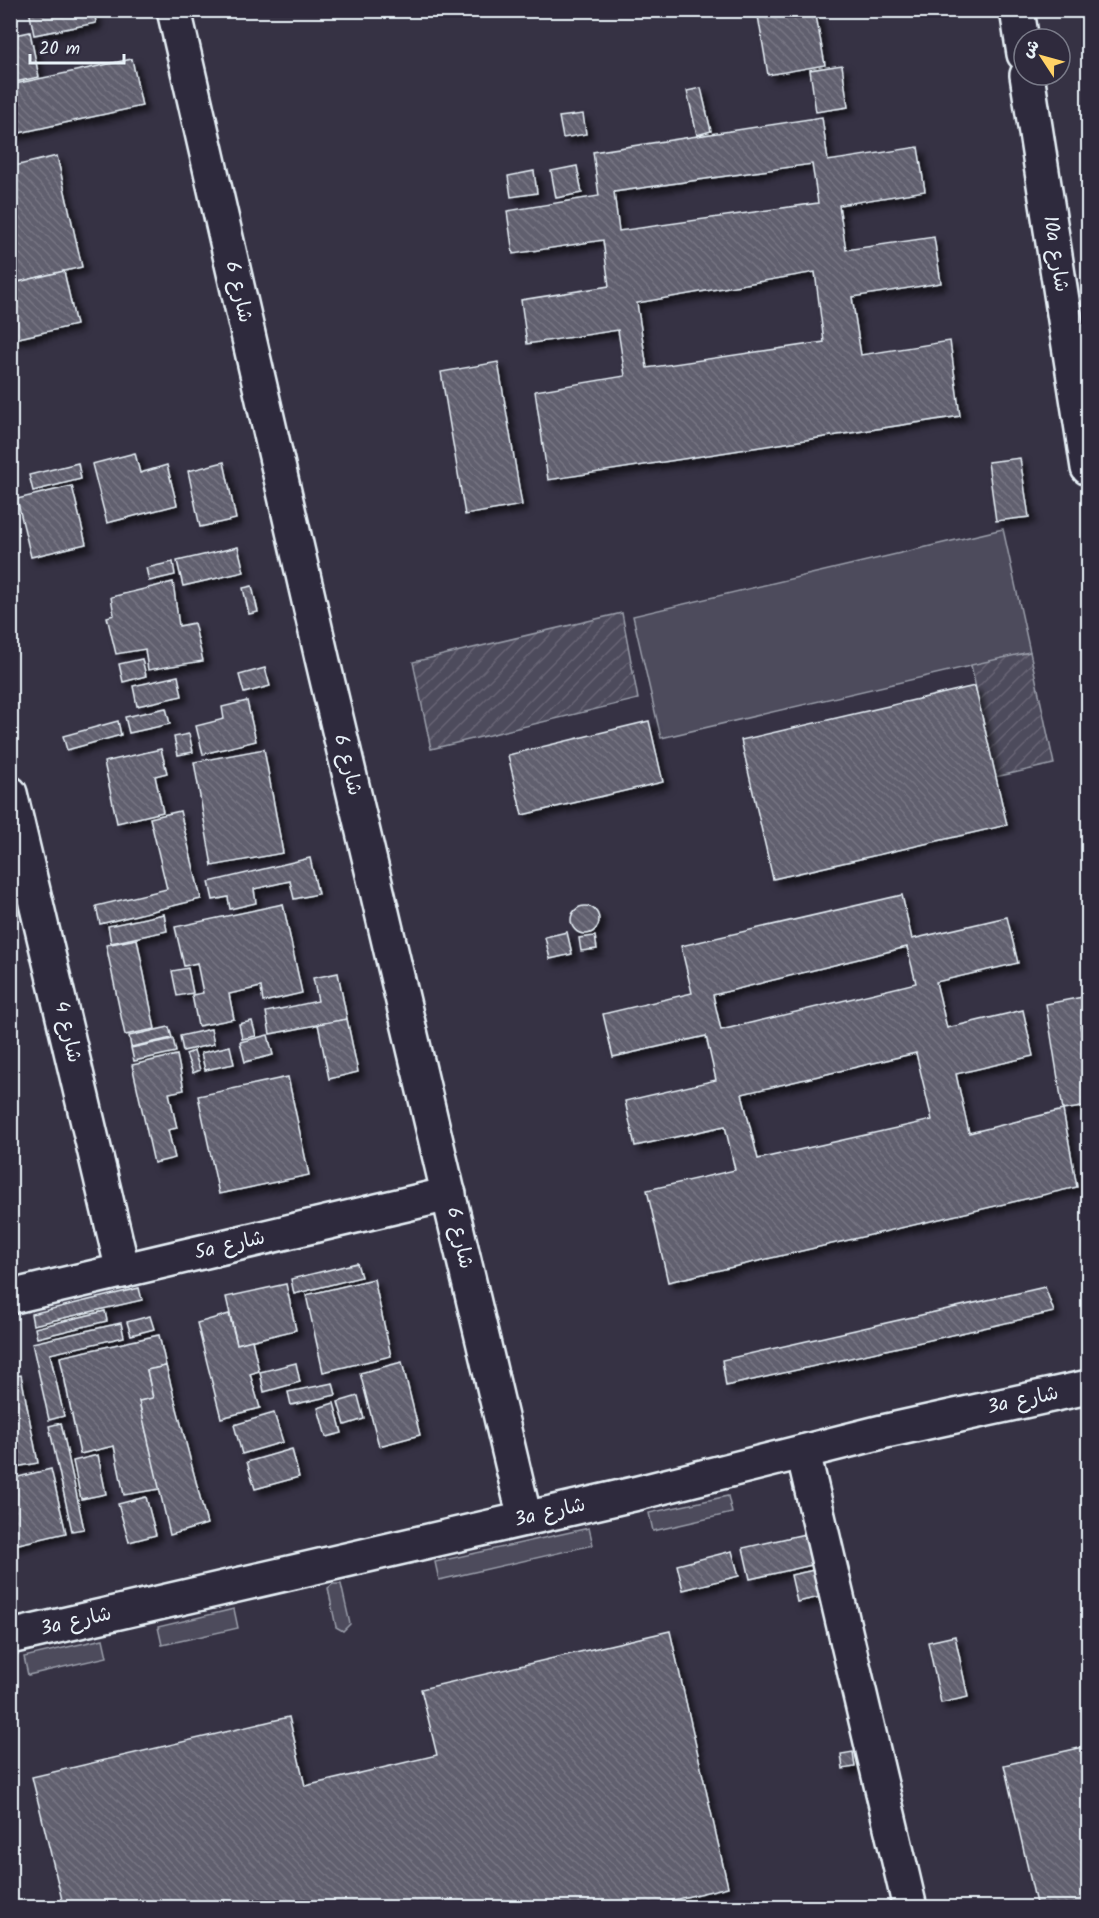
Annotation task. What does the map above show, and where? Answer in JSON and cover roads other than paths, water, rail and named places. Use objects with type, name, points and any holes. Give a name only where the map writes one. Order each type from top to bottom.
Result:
[{"type":"street","name":"شارع 6","points":[[174,10],[322,658],[449,1194],[462,1260],[525,1519]]},
{"type":"street","points":[[1017,10],[1020,27]]},
{"type":"street","name":"10a شارع","points":[[1029,87],[1089,468]]},
{"type":"street","name":"شارع 4","points":[[10,793],[123,1271]]},
{"type":"street","name":"5a شارع","points":[[10,1297],[449,1194]]},
{"type":"street","name":"3a شارع","points":[[10,1637],[525,1519],[882,1432],[1089,1387]]},
{"type":"street","points":[[803,1452],[910,1908]]}]
